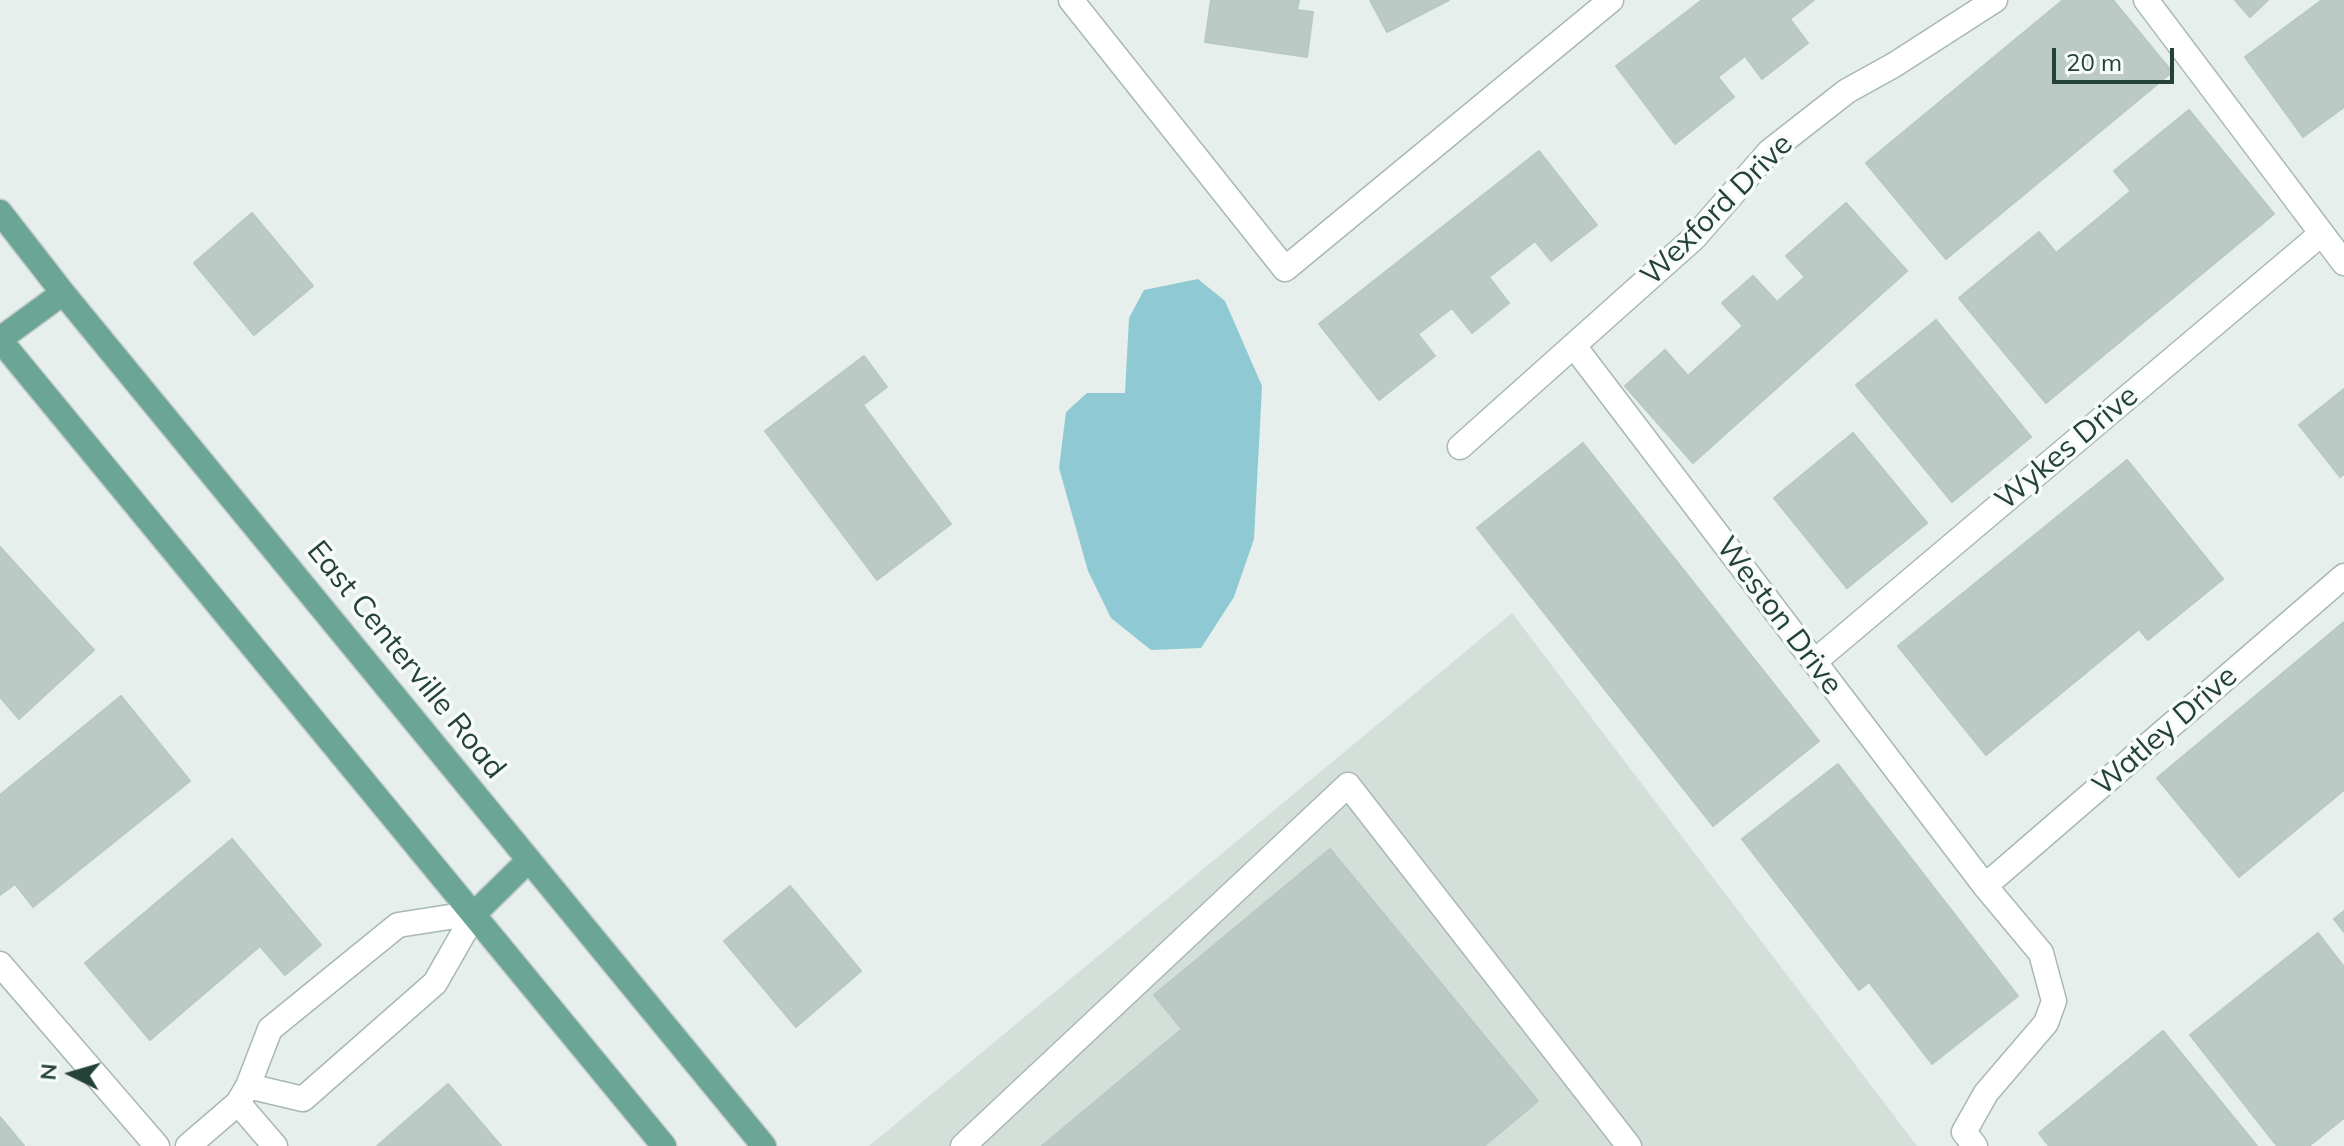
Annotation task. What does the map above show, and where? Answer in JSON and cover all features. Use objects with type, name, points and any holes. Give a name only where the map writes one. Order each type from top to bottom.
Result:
[{"type":"main road","name":"East Centerville Road","points":[[0,212],[63,293],[764,1146]]},
{"type":"main road","points":[[63,293],[0,340],[475,913],[660,1144]]},
{"type":"main road","points":[[475,913],[529,860]]},
{"type":"street","points":[[1071,0],[1285,269],[1611,0]]},
{"type":"street","name":"Wexford Drive","points":[[1460,447],[1694,238],[1769,152],[1847,91],[1894,65],[1995,0]]},
{"type":"street","points":[[2146,0],[2344,263]]},
{"type":"street","name":"Wykes Drive","points":[[1814,662],[2321,234]]},
{"type":"street","name":"Weston Drive","points":[[1574,346],[1985,886],[2041,953],[2054,1001],[2046,1023],[1986,1093],[1964,1132],[1975,1146]]},
{"type":"street","name":"Watley Drive","points":[[1985,886],[2344,576]]},
{"type":"street","points":[[963,1146],[1348,785],[1629,1146]]},
{"type":"street","points":[[188,1146],[243,1094],[270,1029],[398,925],[475,913]]},
{"type":"street","points":[[243,1094],[303,1099],[435,983],[475,913]]},
{"type":"street","points":[[0,964],[157,1146]]},
{"type":"street","points":[[243,1094],[275,1146]]},
{"type":"shaded area","points":[[1512,613],[1917,1146],[869,1146]]},
{"type":"water","points":[[1198,279],[1225,301],[1262,386],[1254,539],[1234,597],[1201,648],[1151,650],[1111,618],[1088,571],[1059,468],[1066,412],[1087,393],[1125,393],[1129,318],[1144,290]]},
{"type":"building","points":[[1211,0],[1299,0],[1297,10],[1313,12],[1307,57],[1205,42]]},
{"type":"building","points":[[1370,0],[1449,0],[1387,32]]},
{"type":"building","points":[[1702,0],[1814,0],[1790,19],[1808,43],[1762,79],[1745,56],[1718,77],[1734,97],[1675,144],[1616,66]]},
{"type":"building","points":[[2063,0],[2113,0],[2172,72],[1946,259],[1866,163]]},
{"type":"building","points":[[2235,0],[2268,0],[2250,17]]},
{"type":"building","points":[[2322,0],[2344,0],[2344,107],[2303,137],[2245,57]]},
{"type":"building","points":[[2189,110],[2274,214],[2046,403],[1959,298],[2039,232],[2056,253],[2131,191],[2114,171]]},
{"type":"building","points":[[1539,151],[1597,225],[1551,261],[1535,241],[1489,277],[1509,303],[1472,333],[1452,308],[1418,334],[1435,356],[1379,400],[1319,324]]},
{"type":"building","points":[[1846,203],[1907,271],[1693,463],[1625,386],[1665,350],[1688,376],[1743,326],[1722,303],[1753,276],[1777,302],[1805,277],[1786,256]]},
{"type":"building","points":[[252,213],[313,286],[254,335],[194,263]]},
{"type":"building","points":[[1936,320],[2031,437],[1952,502],[1856,385]]},
{"type":"building","points":[[864,356],[887,387],[863,405],[951,524],[877,580],[765,431]]},
{"type":"building","points":[[2344,389],[2344,474],[2340,477],[2299,425]]},
{"type":"building","points":[[1853,433],[1927,523],[1847,588],[1774,498]]},
{"type":"building","points":[[1583,443],[1819,741],[1713,826],[1477,528]]},
{"type":"building","points":[[2127,460],[2223,579],[2148,640],[2139,629],[1986,755],[1898,646]]},
{"type":"building","points":[[0,547],[94,650],[19,719],[0,697]]},
{"type":"building","points":[[2344,622],[2344,790],[2239,877],[2157,778]]},
{"type":"building","points":[[121,696],[190,781],[33,907],[15,884],[0,895],[0,795]]},
{"type":"building","points":[[1838,764],[2018,996],[1932,1064],[1869,982],[1859,990],[1742,839]]},
{"type":"building","points":[[232,839],[321,945],[285,975],[260,946],[150,1040],[85,963]]},
{"type":"building","points":[[1330,849],[1538,1101],[1484,1146],[1042,1146],[1182,1029],[1154,995]]},
{"type":"building","points":[[790,886],[861,971],[796,1027],[724,941]]},
{"type":"building","points":[[2344,911],[2344,932],[2334,919]]},
{"type":"building","points":[[2318,933],[2344,967],[2344,1118],[2309,1146],[2277,1146],[2190,1035]]},
{"type":"building","points":[[2163,1031],[2257,1146],[2049,1146],[2039,1133]]},
{"type":"building","points":[[448,1084],[501,1146],[377,1146]]},
{"type":"building","points":[[0,1117],[24,1146],[0,1146]]}]
